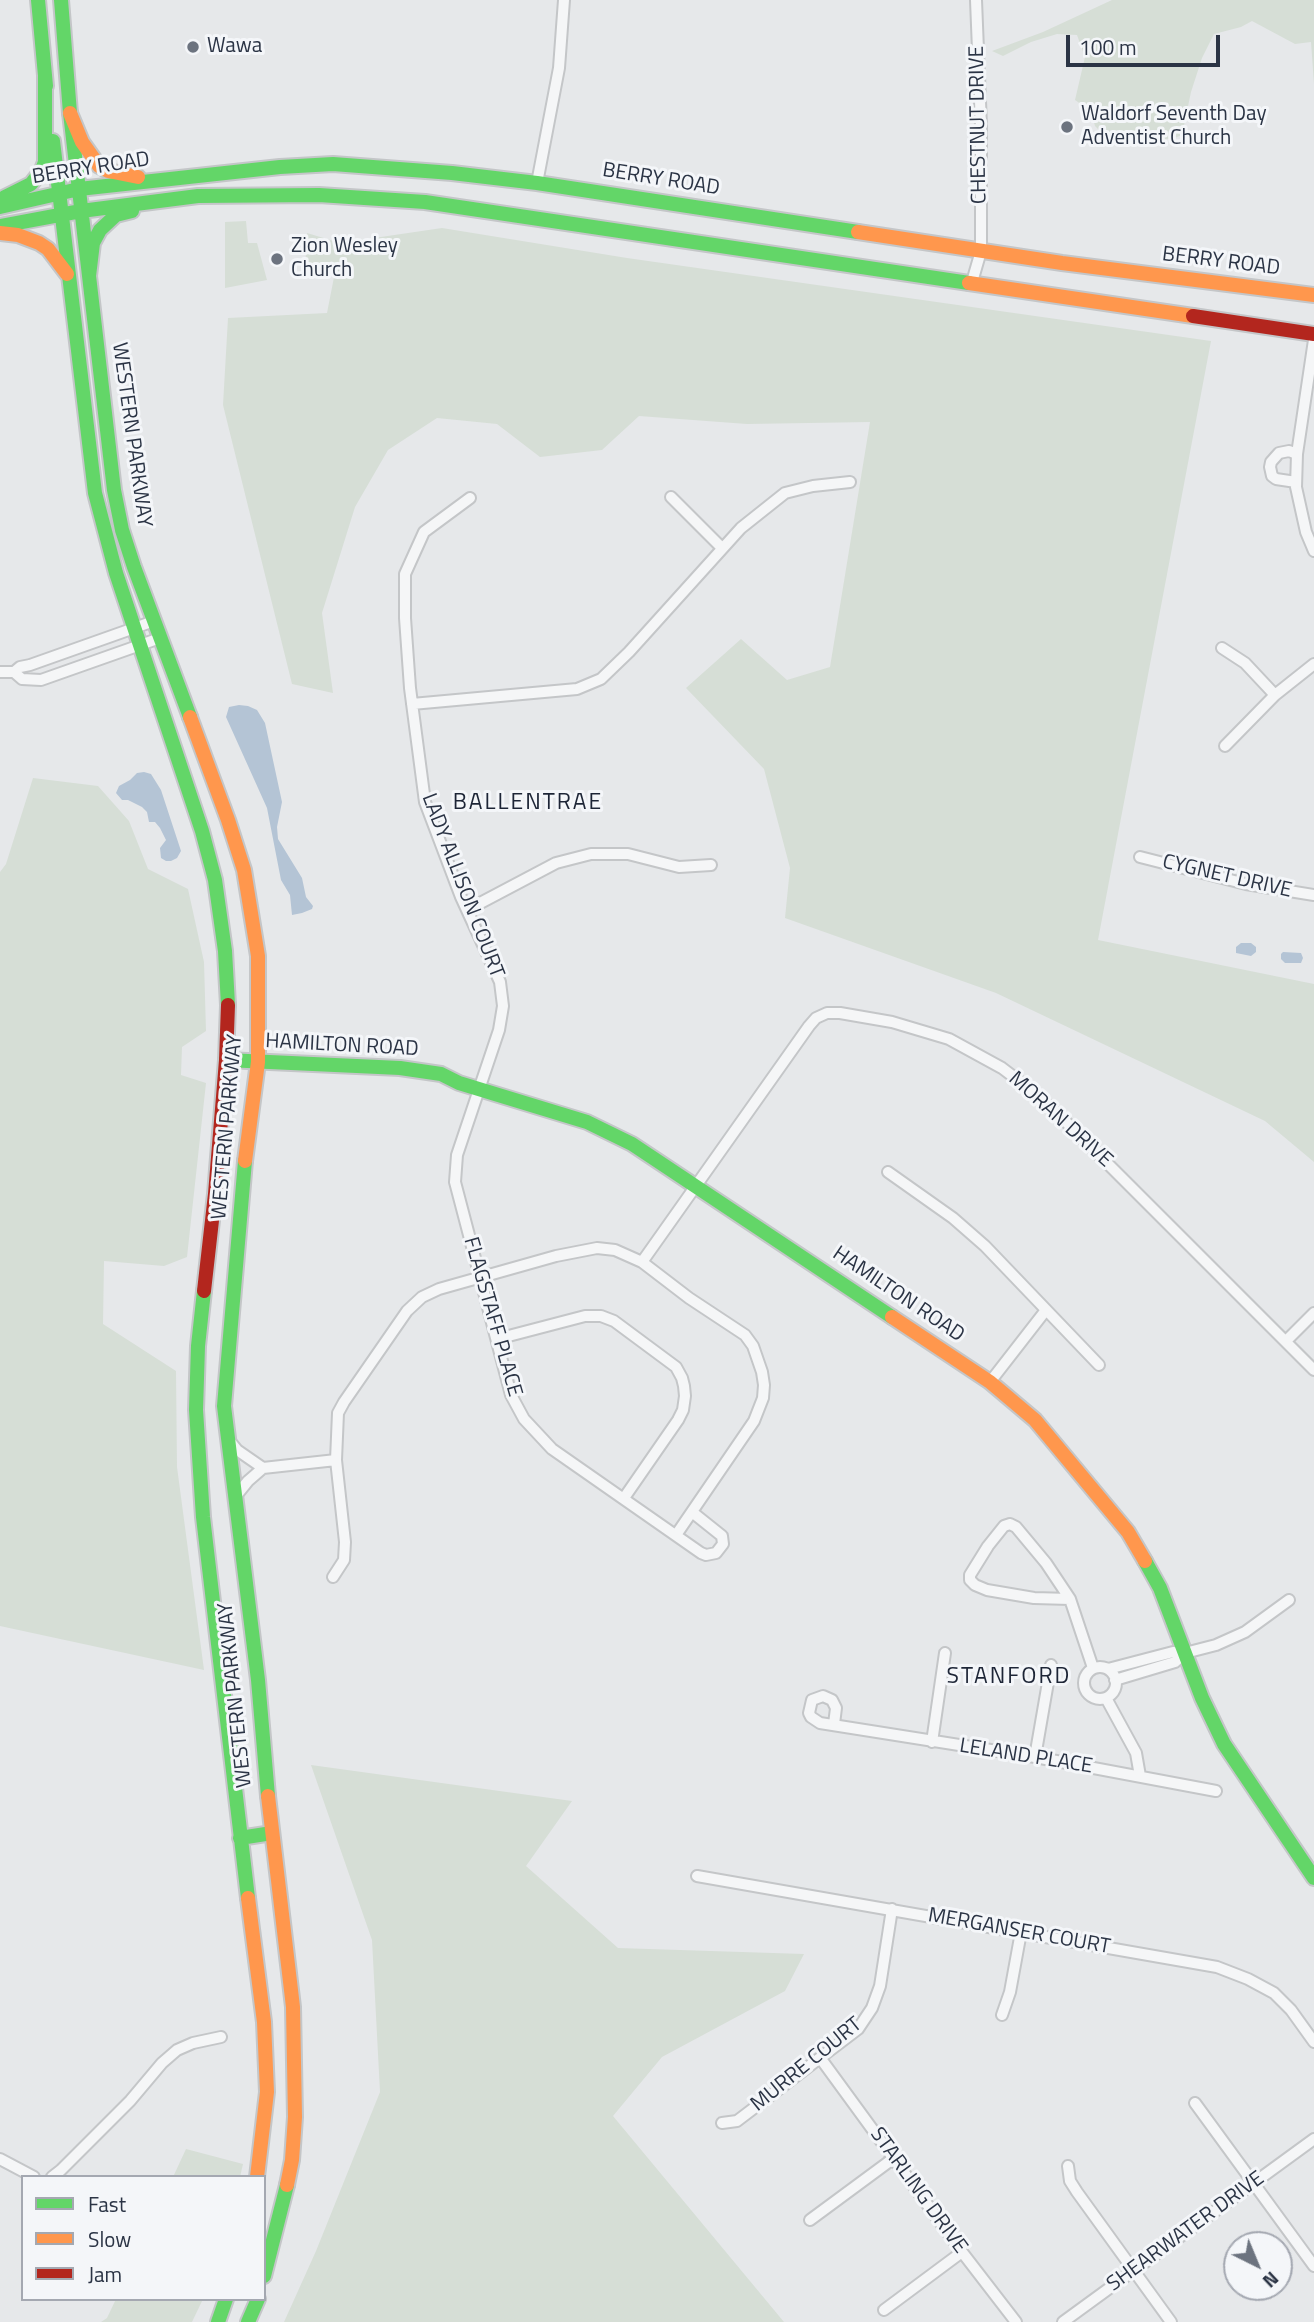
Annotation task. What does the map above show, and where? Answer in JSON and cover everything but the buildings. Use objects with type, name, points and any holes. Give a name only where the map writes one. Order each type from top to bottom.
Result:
[{"type":"main road","name":"WESTERN PARKWAY","points":[[38,0],[67,274],[95,493],[108,547],[180,762],[215,880],[225,951],[228,996],[226,1060],[215,1194],[198,1346],[196,1410],[204,1517],[240,1838],[264,2022],[267,2092],[257,2175]]},
{"type":"main road","name":"WESTERN PARKWAY","points":[[61,0],[81,211],[114,491],[122,530],[244,870],[258,956],[258,1062],[246,1154],[224,1406],[258,1680],[272,1833],[293,2007],[295,2117],[292,2160],[266,2269]]},
{"type":"main road","points":[[0,200],[23,190],[42,170],[47,151],[45,76]]},
{"type":"main road","points":[[70,114],[82,142],[99,166],[117,173],[156,180]]},
{"type":"main road","name":"BERRY ROAD","points":[[0,206],[79,189],[333,164],[537,183],[1069,264],[1314,295]]},
{"type":"main road","name":"BERRY ROAD","points":[[0,226],[81,211],[174,199],[258,194],[425,202],[1314,334]]},
{"type":"main road","points":[[89,276],[93,243],[107,222],[116,215],[174,199]]},
{"type":"main road","points":[[0,233],[18,235],[39,243],[48,249],[67,274]]},
{"type":"main road","name":"HAMILTON ROAD","points":[[226,1060],[400,1068],[441,1074],[587,1122],[632,1144],[990,1382],[1035,1420],[1128,1532],[1160,1588],[1202,1699],[1224,1744],[1314,1878]]},
{"type":"main road","points":[[240,1838],[272,1833]]},
{"type":"main road","points":[[218,2322],[225,2301]]},
{"type":"main road","points":[[248,2322],[257,2301]]},
{"type":"street","points":[[537,183],[559,68],[564,0]]},
{"type":"street","name":"CHESTNUT DRIVE","points":[[972,282],[981,251],[981,126],[976,0]]},
{"type":"street","points":[[1314,340],[1297,454],[1296,482],[1306,531],[1314,551]]},
{"type":"street","points":[[1296,482],[1276,479],[1272,476],[1270,467],[1279,453],[1289,451],[1297,454]]},
{"type":"street","points":[[412,704],[577,689],[601,679],[629,652],[741,528],[785,493],[813,486],[850,482]]},
{"type":"street","points":[[671,497],[722,548]]},
{"type":"street","name":"LADY ALLISON COURT","points":[[470,498],[424,532],[405,574],[405,618],[412,704],[425,802],[467,910],[500,982],[503,1006],[499,1030],[480,1089]]},
{"type":"street","points":[[14,673],[20,667],[154,621]]},
{"type":"street","points":[[0,672],[14,673],[22,679],[41,680],[160,638]]},
{"type":"street","points":[[1222,648],[1245,663],[1275,695]]},
{"type":"street","points":[[1225,746],[1275,695],[1314,664]]},
{"type":"street","points":[[467,910],[556,863],[591,854],[628,854],[679,867],[711,865]]},
{"type":"street","name":"CYGNET DRIVE","points":[[1140,857],[1246,884],[1314,895]]},
{"type":"street","name":"MORAN DRIVE","points":[[642,1262],[816,1018],[827,1013],[840,1013],[892,1022],[949,1039],[1002,1068],[1059,1115],[1314,1370]]},
{"type":"street","name":"FLAGSTAFF PLACE","points":[[480,1089],[457,1156],[455,1173],[480,1277],[517,1408],[531,1429],[552,1449],[706,1555],[716,1553],[723,1544],[722,1536],[692,1512]]},
{"type":"street","points":[[888,1172],[953,1218],[982,1244],[1099,1364]]},
{"type":"street","points":[[334,1577],[344,1560],[345,1542],[336,1460],[338,1413],[407,1311],[422,1297],[480,1277],[597,1248],[615,1250],[642,1262],[745,1335],[753,1346],[762,1372],[763,1398],[754,1421],[676,1535]]},
{"type":"street","points":[[990,1382],[1046,1310]]},
{"type":"street","points":[[1286,1341],[1314,1313]]},
{"type":"street","points":[[497,1339],[585,1316],[601,1316],[614,1321],[676,1367],[684,1386],[683,1410],[624,1498]]},
{"type":"street","points":[[228,1439],[237,1450],[263,1468]]},
{"type":"street","points":[[235,1497],[247,1481],[263,1468],[336,1460]]},
{"type":"street","points":[[1070,1599],[1034,1598],[987,1590],[975,1586],[970,1575],[1004,1526],[1010,1524],[1017,1528],[1046,1563],[1070,1599],[1093,1668]]},
{"type":"street","points":[[1108,1669],[1115,1680],[1114,1690],[1107,1698],[1090,1696],[1084,1687],[1085,1676],[1093,1668],[1108,1669],[1173,1652],[1185,1653],[1231,1639],[1289,1600]]},
{"type":"street","points":[[932,1742],[945,1653]]},
{"type":"street","points":[[1115,1680],[1175,1662],[1185,1653]]},
{"type":"street","points":[[1035,1757],[1051,1665]]},
{"type":"street","points":[[1107,1698],[1136,1752],[1140,1776]]},
{"type":"street","name":"LELAND PLACE","points":[[834,1724],[1035,1757],[1216,1791]]},
{"type":"street","name":"MERGANSER COURT","points":[[697,1876],[1217,1967],[1274,1993],[1291,2010],[1314,2042]]},
{"type":"street","name":"MURRE COURT","points":[[722,2123],[737,2121],[858,2029],[872,2008],[880,1986],[892,1909]]},
{"type":"street","points":[[1002,2015],[1010,1992],[1021,1932]]},
{"type":"street","points":[[54,2175],[130,2101],[162,2063],[177,2050],[208,2038],[221,2037]]},
{"type":"street","name":"STARLING DRIVE","points":[[821,2059],[962,2252],[1017,2322]]},
{"type":"street","points":[[1195,2103],[1314,2266]]},
{"type":"street","name":"SHEARWATER DRIVE","points":[[1063,2322],[1313,2141]]},
{"type":"street","points":[[810,2220],[894,2158]]},
{"type":"street","points":[[0,2159],[30,2175]]},
{"type":"street","points":[[1068,2166],[1070,2180],[1077,2192],[1171,2322]]},
{"type":"street","points":[[884,2310],[962,2252]]},
{"type":"shaded area","points":[[1112,0],[1314,0],[1314,84],[1311,42],[1295,44],[1252,21],[1241,27],[1214,34],[1202,58],[1191,92],[1182,135],[1172,139],[1106,137],[1095,126],[1091,111],[1075,100],[1085,57],[1077,35],[1057,34],[1031,42],[1003,56],[992,51],[1043,32]]},
{"type":"shaded area","points":[[246,221],[248,243],[257,243],[267,280],[225,288],[225,222]]},
{"type":"shaded area","points":[[442,228],[627,258],[1211,341],[1098,940],[1314,984],[1314,1162],[1265,1121],[996,993],[785,918],[790,868],[764,769],[686,688],[741,639],[787,680],[830,667],[870,422],[747,424],[639,416],[602,450],[540,457],[497,424],[437,418],[388,450],[355,507],[322,613],[333,693],[292,684],[223,405],[228,318],[327,313],[336,267],[305,271],[307,233],[340,243]]},
{"type":"shaded area","points":[[33,778],[98,786],[129,821],[148,869],[188,889],[204,962],[206,1031],[182,1047],[181,1075],[206,1083],[187,1257],[164,1266],[104,1261],[103,1324],[176,1371],[177,1467],[204,1670],[0,1626],[0,872],[6,864]]},
{"type":"shaded area","points":[[311,1765],[572,1801],[526,1866],[618,1948],[804,1954],[785,1991],[662,2057],[613,2116],[784,2322],[284,2322],[316,2251],[380,2092],[372,1940]]},
{"type":"shaded area","points":[[186,2149],[243,2164],[240,2175],[174,2175]]},
{"type":"shaded area","points":[[115,2301],[202,2301],[192,2322],[101,2322],[107,2318]]},
{"type":"water","points":[[239,705],[257,710],[265,723],[282,802],[277,827],[278,839],[302,878],[306,897],[313,906],[302,913],[292,915],[290,895],[281,880],[267,808],[226,717],[229,707]]},
{"type":"water","points":[[137,773],[151,774],[161,790],[181,851],[177,858],[171,861],[161,858],[160,848],[166,840],[160,828],[155,822],[149,822],[147,812],[142,807],[122,800],[116,793],[119,786]]},
{"type":"water","points":[[1241,943],[1251,943],[1256,947],[1256,952],[1251,956],[1236,953],[1236,947]]},
{"type":"water","points":[[1283,952],[1301,953],[1301,963],[1285,963],[1281,959]]},
{"type":"traffic: fast","points":[[38,0],[46,86]]},
{"type":"traffic: fast","points":[[61,0],[70,113],[114,490],[122,530],[134,567],[190,717]]},
{"type":"traffic: fast","points":[[5,197],[31,184],[45,162],[45,76]]},
{"type":"traffic: fast","points":[[53,141],[95,493],[116,573],[202,831],[215,880],[225,951],[228,1005]]},
{"type":"traffic: fast","points":[[0,207],[79,189],[280,167],[333,164],[537,183],[858,232]]},
{"type":"traffic: fast","points":[[0,226],[81,211],[198,196],[319,195],[425,202],[969,283]]},
{"type":"traffic: fast","points":[[89,276],[93,243],[100,230],[116,215],[132,211]]},
{"type":"traffic: fast","points":[[226,1060],[400,1068],[441,1074],[459,1083],[587,1122],[632,1144],[892,1317]]},
{"type":"traffic: fast","points":[[245,1161],[224,1406],[258,1680],[268,1796]]},
{"type":"traffic: fast","points":[[204,1291],[198,1346],[196,1410],[203,1517],[248,1898]]},
{"type":"traffic: fast","points":[[1145,1561],[1160,1588],[1202,1698],[1224,1744],[1314,1878]]},
{"type":"traffic: fast","points":[[240,1838],[272,1833]]},
{"type":"traffic: fast","points":[[266,2268],[287,2185]]},
{"type":"traffic: fast","points":[[218,2322],[225,2301]]},
{"type":"traffic: fast","points":[[248,2322],[257,2301]]},
{"type":"traffic: slow","points":[[70,113],[82,142],[99,166],[108,171],[138,177]]},
{"type":"traffic: slow","points":[[858,232],[1062,263],[1314,295]]},
{"type":"traffic: slow","points":[[0,233],[18,235],[39,243],[48,249],[67,274]]},
{"type":"traffic: slow","points":[[969,283],[1193,316]]},
{"type":"traffic: slow","points":[[190,717],[244,870],[258,956],[258,1062],[245,1161]]},
{"type":"traffic: slow","points":[[892,1317],[990,1382],[1035,1420],[1128,1532],[1145,1561]]},
{"type":"traffic: slow","points":[[268,1796],[293,2007],[295,2117],[287,2185]]},
{"type":"traffic: slow","points":[[248,1898],[264,2022],[267,2092],[257,2175]]},
{"type":"traffic: jam","points":[[1193,316],[1314,334]]},
{"type":"traffic: jam","points":[[204,1291],[215,1194],[228,1005]]},
{"type":"place","name":"Wawa","points":[[193,47]]},
{"type":"place","name":"Waldorf Seventh Day Adventist Church","points":[[1067,127]]},
{"type":"place","name":"Zion Wesley Church","points":[[277,259]]},
{"type":"district","name":"BALLENTRAE","points":[[528,803]]},
{"type":"district","name":"STANFORD","points":[[1009,1677]]}]
